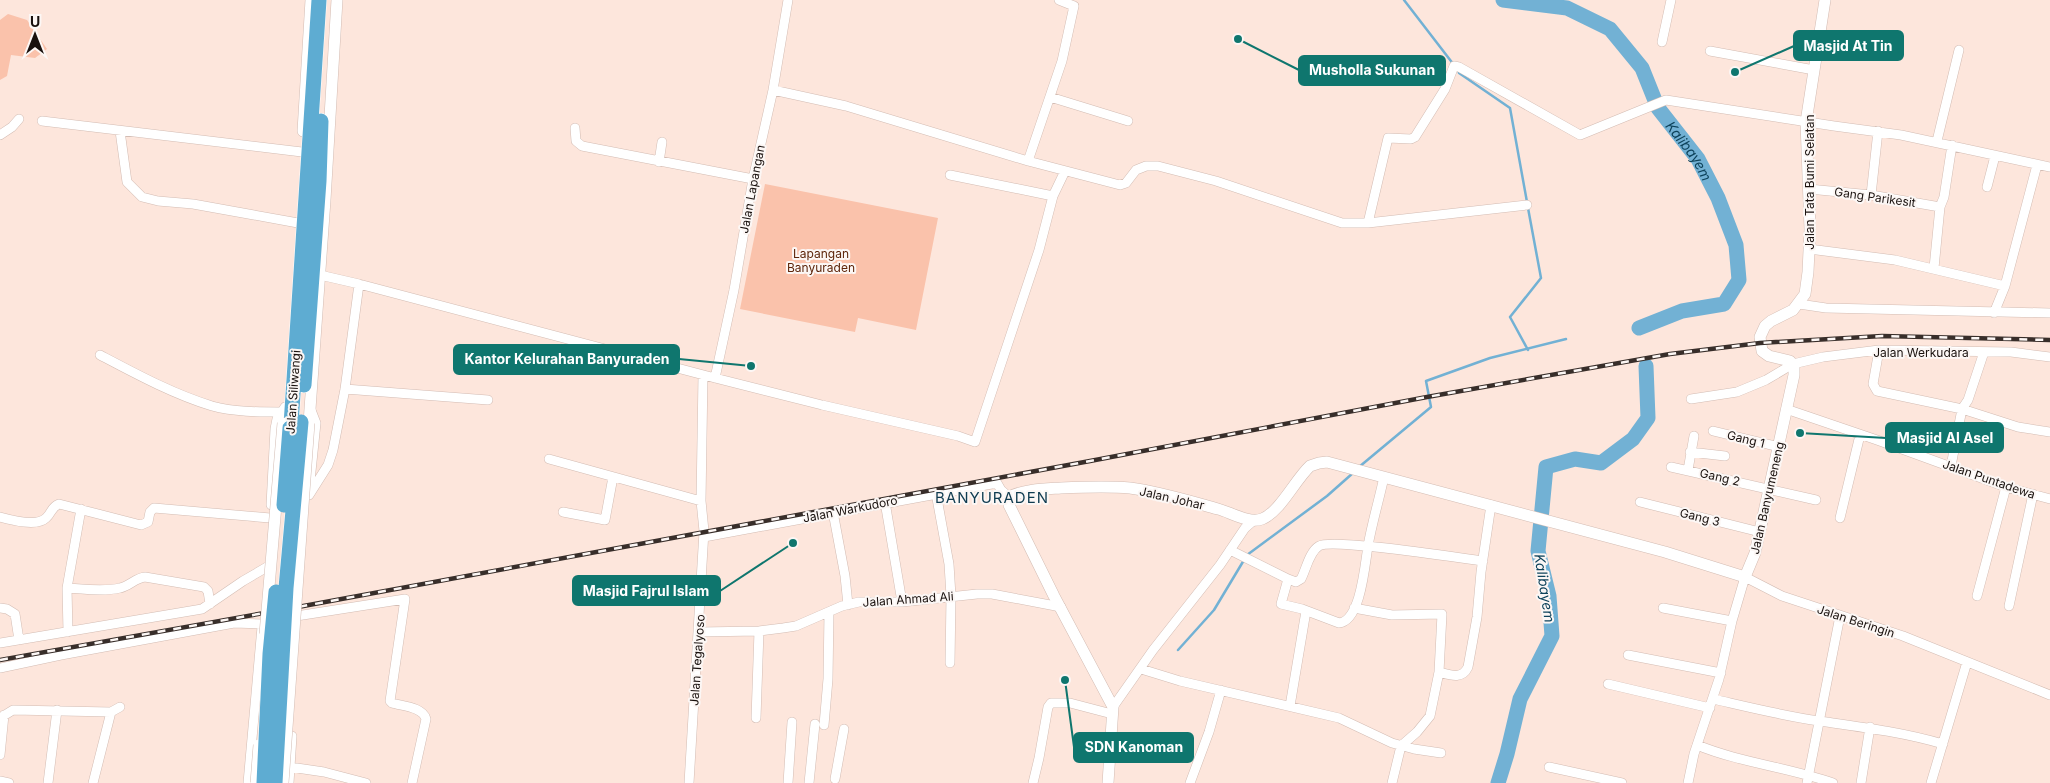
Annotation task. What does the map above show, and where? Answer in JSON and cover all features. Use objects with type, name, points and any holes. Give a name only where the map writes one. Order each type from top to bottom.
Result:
[{"type":"highway","name":"Jalan Siliwangi","points":[[264,783],[270,654],[292,419],[319,181],[319,0]]},
{"type":"highway","name":"Jalan Siliwangi","points":[[275,783],[310,86],[318,25],[328,0]]},
{"type":"street","points":[[311,0],[318,25]]},
{"type":"street","points":[[310,408],[275,429],[267,567],[272,574],[284,578],[298,574],[301,570],[316,423],[310,408],[337,0]]},
{"type":"street","name":"Jalan Lapangan","points":[[715,378],[734,290],[753,179],[773,90],[788,0]]},
{"type":"street","points":[[1028,161],[1062,61],[1074,6],[1059,0]]},
{"type":"street","points":[[1662,42],[1671,0]]},
{"type":"street","name":"Jalan Tata Bumi Selatan","points":[[1799,304],[1805,294],[1809,249],[1806,122],[1825,0]]},
{"type":"street","points":[[1938,141],[1959,50]]},
{"type":"street","points":[[1710,51],[1814,70]]},
{"type":"street","points":[[1368,223],[1388,138],[1415,137],[1445,89],[1455,66],[1580,135],[1666,100],[1938,141],[1995,156],[2050,167]]},
{"type":"street","points":[[282,783],[298,223],[302,152],[310,86]]},
{"type":"street","points":[[773,90],[846,106],[1028,161],[1124,184],[1136,170],[1146,166],[1158,166],[1216,181],[1336,223],[1368,223],[1527,204]]},
{"type":"street","points":[[1050,97],[1128,121]]},
{"type":"street","points":[[0,135],[12,127],[19,119]]},
{"type":"street","points":[[42,121],[302,152]]},
{"type":"street","points":[[576,128],[576,141],[582,146],[753,179]]},
{"type":"street","points":[[120,131],[127,182],[142,198],[194,204],[298,223]]},
{"type":"street","points":[[1871,195],[1878,131]]},
{"type":"street","points":[[659,162],[662,142]]},
{"type":"street","points":[[1934,268],[1940,207],[1944,198],[1952,145]]},
{"type":"street","points":[[1987,187],[1995,156]]},
{"type":"street","points":[[1994,313],[2005,286],[2037,165]]},
{"type":"street","points":[[320,275],[835,409],[958,436],[975,442],[1039,250],[1053,196],[1065,171]]},
{"type":"street","points":[[950,175],[1053,196]]},
{"type":"street","name":"Gang Parikesit","points":[[1809,189],[1871,195],[1940,207]]},
{"type":"street","points":[[1809,249],[1895,260],[2005,286]]},
{"type":"street","points":[[309,495],[328,465],[345,389],[359,284]]},
{"type":"street","points":[[1793,364],[1787,359],[1769,356],[1762,351],[1760,337],[1765,326],[1799,304],[1826,308],[2050,313]]},
{"type":"street","points":[[1879,350],[1873,384],[1876,390],[1962,409],[2018,427],[2050,432]]},
{"type":"street","name":"Jalan Werkudara","points":[[1691,399],[1737,392],[1766,380],[1793,364],[1823,357],[1879,350],[2011,352],[2050,357]]},
{"type":"street","points":[[1951,466],[1962,409],[1984,352]]},
{"type":"street","points":[[100,355],[150,382],[213,406],[292,419]]},
{"type":"street","name":"Jalan Banyumeneng","points":[[1745,577],[1753,560],[1760,532],[1793,379],[1793,364]]},
{"type":"street","name":"Jalan Tegalyoso","points":[[689,783],[704,537],[701,501],[703,375]]},
{"type":"street","points":[[345,389],[488,400]]},
{"type":"street","name":"Jalan Puntadewa","points":[[1786,409],[2006,487],[2050,499]]},
{"type":"street","points":[[256,783],[268,591],[292,419]]},
{"type":"street","name":"Gang 1","points":[[1713,431],[1779,447]]},
{"type":"street","points":[[1840,518],[1860,435]]},
{"type":"street","points":[[1688,470],[1694,436]]},
{"type":"street","points":[[1690,452],[1725,456]]},
{"type":"street","points":[[549,459],[701,501]]},
{"type":"street","points":[[1112,711],[1153,650],[1245,528],[1253,520],[1261,519],[1271,513],[1312,464],[1330,463],[1655,550],[1745,577],[1732,621],[1721,673],[1697,745],[1688,783]]},
{"type":"street","name":"Gang 2","points":[[1671,467],[1816,500]]},
{"type":"street","points":[[563,512],[605,520],[614,477]]},
{"type":"street","points":[[1288,580],[1281,604],[1341,623],[1347,619],[1354,608],[1364,572],[1384,477]]},
{"type":"street","name":"Jalan Warkudoro","points":[[704,537],[885,502],[997,483],[1001,490],[1009,497]]},
{"type":"street","name":"Jalan Johar","points":[[1009,497],[1016,493],[1038,489],[1102,486],[1130,488],[1173,496],[1253,520]]},
{"type":"street","points":[[1977,596],[2006,487]]},
{"type":"street","points":[[936,493],[946,541],[951,596],[950,663]]},
{"type":"street","points":[[2009,606],[2033,494]]},
{"type":"street","points":[[1009,497],[1010,505],[1022,532],[1112,711],[1108,783]]},
{"type":"street","points":[[885,502],[902,602]]},
{"type":"street","name":"Gang 3","points":[[1640,502],[1760,532]]},
{"type":"street","points":[[0,517],[17,522],[39,522],[46,519],[56,505],[60,504],[141,526],[148,522],[150,512],[154,508],[270,518]]},
{"type":"street","points":[[1438,672],[1460,675],[1465,673],[1468,667],[1477,617],[1491,505]]},
{"type":"street","points":[[68,632],[67,588],[81,509]]},
{"type":"street","points":[[833,512],[845,576],[848,605]]},
{"type":"street","points":[[1230,550],[1288,580],[1296,582],[1302,580],[1312,553],[1320,545],[1331,543],[1483,562]]},
{"type":"street","points":[[0,643],[202,609],[267,567]]},
{"type":"street","points":[[67,588],[105,590],[121,588],[138,578],[145,577],[204,587],[208,591],[210,604]]},
{"type":"street","name":"Jalan Beringin","points":[[1745,577],[1782,596],[1904,636],[2050,695]]},
{"type":"street","name":"Jalan Ahmad Ali","points":[[699,632],[758,631],[796,626],[859,602],[902,602],[951,596],[992,594],[1061,607]]},
{"type":"street","points":[[0,668],[61,654],[234,623],[263,624],[297,615],[405,599],[390,701],[425,714],[426,719],[412,783]]},
{"type":"street","points":[[0,608],[7,609],[15,614],[19,640]]},
{"type":"street","points":[[1354,608],[1392,615],[1442,614],[1438,672],[1430,716],[1409,740],[1401,746],[1392,783]]},
{"type":"street","points":[[1663,608],[1732,621]]},
{"type":"street","points":[[1290,706],[1306,611]]},
{"type":"street","points":[[808,783],[828,679],[829,612]]},
{"type":"street","points":[[289,783],[297,615]]},
{"type":"street","points":[[1808,779],[1840,616]]},
{"type":"street","points":[[248,783],[263,624]]},
{"type":"street","points":[[756,718],[758,631]]},
{"type":"street","points":[[1628,655],[1721,673]]},
{"type":"street","points":[[1931,783],[1967,662]]},
{"type":"street","points":[[1141,669],[1339,718],[1392,743],[1441,753]]},
{"type":"street","points":[[1608,684],[1818,721],[1870,727],[1909,734],[1943,744]]},
{"type":"street","points":[[1190,783],[1209,732],[1221,690]]},
{"type":"street","points":[[1032,783],[1040,758],[1048,706],[1051,703],[1070,703],[1112,711]]},
{"type":"street","points":[[0,755],[2,716],[12,710],[111,712],[120,707]]},
{"type":"street","points":[[48,783],[57,710]]},
{"type":"street","points":[[93,783],[111,712]]},
{"type":"street","points":[[788,783],[792,722]]},
{"type":"street","points":[[1861,783],[1870,727]]},
{"type":"street","points":[[835,778],[844,729]]},
{"type":"street","points":[[1697,745],[1714,752],[1808,779],[1832,783]]},
{"type":"street","points":[[290,767],[324,772],[361,782]]},
{"type":"street","points":[[1549,767],[1622,783]]},
{"type":"street","points":[[0,781],[9,783]]},
{"type":"green space","points":[[8,14],[27,20],[47,49],[35,58],[11,55],[7,76],[0,80],[0,20]]},
{"type":"green space","name":"Lapangan Banyuraden","points":[[765,184],[938,218],[916,330],[858,318],[855,332],[740,309]]},
{"type":"waterway","points":[[1404,0],[1454,65]]},
{"type":"waterway","name":"Kalibayem","points":[[1503,0],[1567,8],[1610,29],[1642,68],[1658,108],[1698,159],[1718,198],[1736,245],[1739,280],[1724,304],[1682,311],[1639,328]]},
{"type":"waterway","points":[[1458,69],[1459,73],[1510,108],[1527,202]]},
{"type":"waterway","points":[[1528,208],[1541,278],[1510,317],[1528,350]]},
{"type":"waterway","points":[[1359,467],[1431,407],[1426,381],[1490,358],[1566,339]]},
{"type":"waterway","name":"Kalibayem","points":[[1498,783],[1520,699],[1552,636],[1549,596],[1538,551],[1546,467],[1575,459],[1601,463],[1633,439],[1648,418],[1646,366]]},
{"type":"waterway","points":[[1247,555],[1327,496],[1353,473]]},
{"type":"waterway","points":[[1178,650],[1214,610],[1244,560]]},
{"type":"railway","points":[[0,660],[298,607],[1427,397],[1670,354],[1760,343],[1882,336],[2050,340]]},
{"type":"place","name":"Musholla Sukunan","points":[[1238,39]]},
{"type":"place","name":"Masjid At Tin","points":[[1735,72]]},
{"type":"place","name":"Kantor Kelurahan Banyuraden","points":[[751,366]]},
{"type":"place","name":"Masjid Al Asel","points":[[1800,433]]},
{"type":"place","name":"Masjid Fajrul Islam","points":[[793,543]]},
{"type":"place","name":"SDN Kanoman","points":[[1065,680]]},
{"type":"district","name":"BANYURADEN","points":[[992,497]]}]
